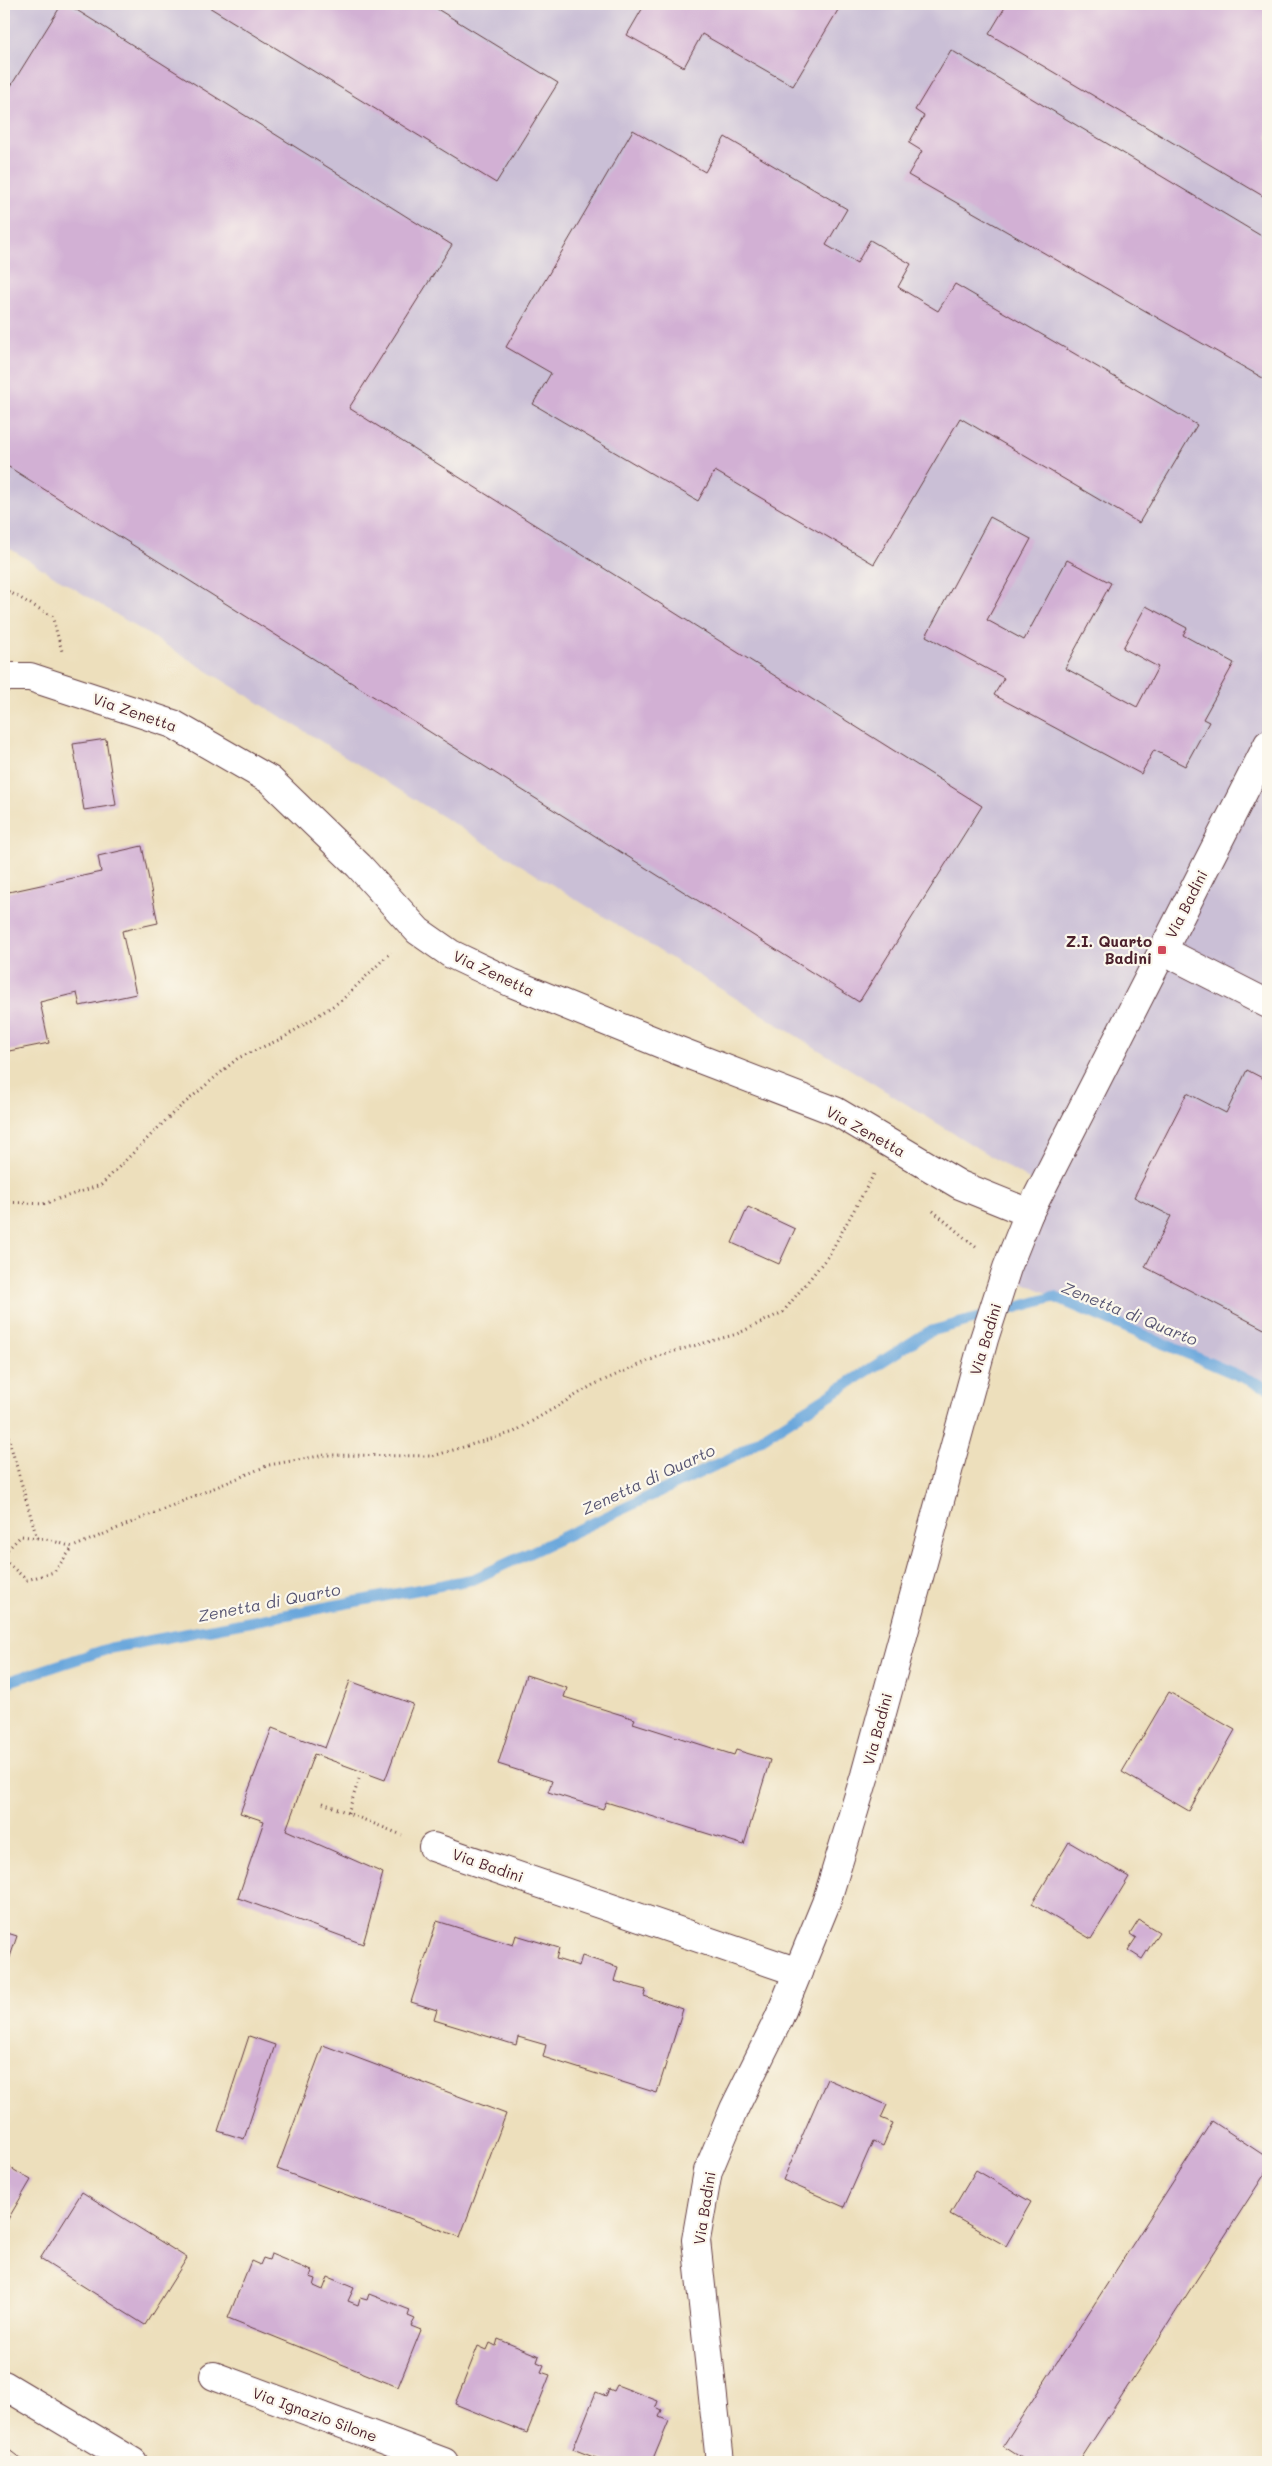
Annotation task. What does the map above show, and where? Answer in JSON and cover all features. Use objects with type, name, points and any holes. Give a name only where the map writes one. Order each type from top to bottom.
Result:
[{"type":"street","name":"Via Zenetta","points":[[4,677],[30,676],[174,724],[270,780],[359,866],[418,932],[451,954],[512,983],[674,1049],[835,1111],[960,1185],[1029,1213]]},
{"type":"street","name":"Via Badini","points":[[720,2462],[696,2240],[708,2170],[734,2109],[779,2018],[826,1903],[865,1775],[984,1339],[1029,1213],[1268,744]]},
{"type":"street","points":[[1162,950],[1268,1004]]},
{"type":"street","name":"Via Badini","points":[[433,1847],[798,1972]]},
{"type":"street","name":"Via Ignazio Silone","points":[[214,2376],[444,2462]]},
{"type":"street","points":[[4,2385],[133,2462]]},
{"type":"path","points":[[4,589],[52,616],[65,663],[55,685]]},
{"type":"path","points":[[4,1202],[43,1204],[102,1185],[173,1113],[238,1058],[283,1038],[342,1000],[394,950]]},
{"type":"path","points":[[4,1560],[26,1580],[54,1572],[73,1547],[269,1465],[325,1455],[433,1456],[514,1432],[593,1385],[664,1354],[737,1334],[783,1312],[829,1255],[874,1174]]},
{"type":"path","points":[[4,1422],[37,1538]]},
{"type":"path","points":[[4,1553],[21,1536],[73,1547]]},
{"type":"path","points":[[348,1813],[359,1779]]},
{"type":"path","points":[[322,1803],[433,1847]]},
{"type":"shaded area","points":[[4,4],[1268,4],[1268,1390],[999,1272],[1037,1185],[4,545]]},
{"type":"building","points":[[62,4],[67,4],[452,245],[349,408],[982,806],[859,1002],[4,464],[4,97]]},
{"type":"building","points":[[204,4],[429,4],[558,83],[496,183]]},
{"type":"building","points":[[645,4],[841,5],[793,86],[702,34],[684,67],[627,35]]},
{"type":"building","points":[[1007,4],[1268,4],[1268,199],[989,34]]},
{"type":"building","points":[[951,50],[1268,240],[1268,381],[908,175],[922,151],[909,143],[924,116],[915,110]]},
{"type":"building","points":[[633,130],[705,172],[725,137],[847,209],[826,245],[857,263],[870,240],[911,264],[898,287],[938,311],[955,284],[1197,425],[1139,523],[960,418],[874,564],[715,471],[698,501],[533,404],[551,373],[506,347]]},
{"type":"building","points":[[990,517],[1031,539],[987,620],[1024,640],[1067,560],[1111,583],[1065,668],[1137,707],[1158,667],[1123,648],[1146,606],[1187,628],[1183,635],[1234,663],[1203,719],[1209,722],[1185,766],[1154,750],[1141,774],[994,695],[1004,678],[926,636]]},
{"type":"building","points":[[106,739],[116,805],[84,810],[73,744]]},
{"type":"building","points":[[142,846],[158,923],[122,931],[136,994],[80,1006],[77,993],[40,1002],[49,1043],[4,1052],[4,893],[101,872],[98,856]]},
{"type":"building","points":[[1247,1070],[1268,1081],[1268,1331],[1145,1267],[1171,1216],[1134,1197],[1187,1093],[1226,1113]]},
{"type":"building","points":[[748,1207],[795,1229],[779,1264],[732,1243]]},
{"type":"building","points":[[526,1675],[567,1688],[564,1697],[635,1719],[633,1723],[734,1755],[736,1750],[770,1760],[744,1845],[606,1802],[603,1809],[548,1792],[552,1781],[498,1764]]},
{"type":"building","points":[[350,1681],[413,1704],[385,1780],[314,1754],[286,1830],[383,1873],[363,1944],[238,1898],[264,1821],[240,1813],[272,1728],[325,1748]]},
{"type":"building","points":[[1169,1692],[1235,1730],[1189,1811],[1122,1772]]},
{"type":"building","points":[[1069,1842],[1129,1877],[1091,1939],[1032,1904]]},
{"type":"building","points":[[1139,1920],[1159,1932],[1142,1959],[1128,1950],[1136,1938],[1130,1934]]},
{"type":"building","points":[[437,1921],[513,1945],[516,1935],[559,1948],[556,1959],[579,1966],[582,1956],[618,1967],[614,1981],[646,1990],[644,1996],[683,2009],[657,2093],[543,2057],[546,2045],[518,2037],[516,2045],[434,2020],[437,2010],[411,2002]]},
{"type":"building","points":[[4,1932],[17,1936],[4,1975]]},
{"type":"building","points":[[249,2036],[275,2045],[244,2139],[218,2131]]},
{"type":"building","points":[[323,2045],[506,2114],[460,2237],[277,2169]]},
{"type":"building","points":[[827,2079],[887,2105],[881,2118],[893,2123],[883,2146],[873,2141],[844,2207],[783,2180]]},
{"type":"building","points":[[1212,2121],[1268,2158],[1268,2169],[1079,2462],[1028,2462],[1003,2446]]},
{"type":"building","points":[[4,2164],[31,2180],[4,2226]]},
{"type":"building","points":[[976,2170],[1031,2202],[1006,2246],[950,2214]]},
{"type":"building","points":[[82,2192],[187,2258],[145,2325],[40,2259]]},
{"type":"building","points":[[271,2254],[312,2271],[310,2277],[316,2279],[314,2286],[323,2290],[328,2277],[354,2288],[348,2301],[358,2305],[360,2298],[367,2300],[369,2294],[410,2310],[408,2316],[415,2319],[411,2326],[421,2330],[398,2387],[228,2318],[251,2261],[260,2265],[263,2258],[269,2260]]},
{"type":"building","points":[[498,2339],[539,2356],[537,2362],[544,2365],[541,2372],[550,2375],[527,2433],[455,2404],[478,2346],[487,2350],[490,2343],[496,2346]]},
{"type":"building","points":[[617,2385],[658,2401],[656,2407],[662,2410],[659,2417],[669,2421],[652,2462],[606,2462],[573,2449],[596,2392],[606,2396],[609,2389],[614,2391]]},
{"type":"building","points":[[4,2446],[25,2462],[4,2462]]},
{"type":"waterway","name":"Zenetta di Quarto","points":[[4,1683],[111,1648],[474,1579],[733,1457],[928,1332],[1054,1297],[1268,1388]]},
{"type":"place","name":"Z.I. Quarto Badini","points":[[1162,950]]}]
